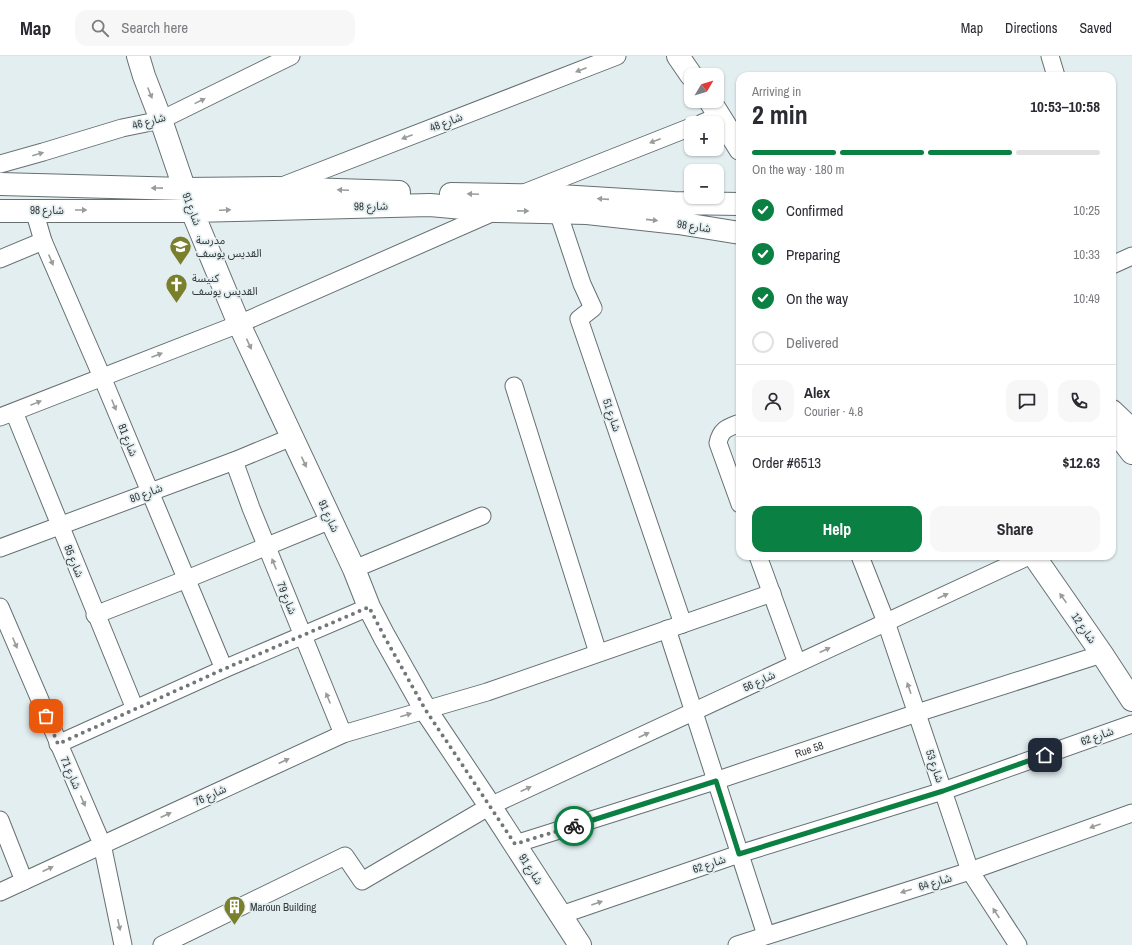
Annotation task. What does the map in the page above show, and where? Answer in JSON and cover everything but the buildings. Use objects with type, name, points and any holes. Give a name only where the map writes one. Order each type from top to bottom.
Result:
[{"type":"street","name":"شارع 91","points":[[138,56],[192,211],[239,324],[354,569],[369,607],[425,709],[580,945]]},
{"type":"street","name":"شارع 46","points":[[0,164],[122,128],[161,120],[291,56]]},
{"type":"street","name":"شارع 48","points":[[275,188],[617,56]]},
{"type":"street","points":[[678,56],[686,68]]},
{"type":"street","points":[[1050,56],[1055,72]]},
{"type":"street","points":[[710,113],[736,144]]},
{"type":"street","points":[[517,195],[684,130]]},
{"type":"street","name":"شارع 98","points":[[0,184],[184,189],[275,188],[560,196],[674,204],[736,204]]},
{"type":"street","name":"شارع 98","points":[[0,211],[192,211],[430,205],[496,211],[586,213],[678,223],[736,232]]},
{"type":"street","name":"شارع 81","points":[[34,210],[43,241],[102,377],[224,669]]},
{"type":"street","points":[[7,414],[239,324],[496,211]]},
{"type":"street","name":"شارع 51","points":[[558,212],[582,284],[593,308],[579,319],[683,624]]},
{"type":"street","points":[[0,259],[43,241]]},
{"type":"street","points":[[1116,263],[1132,256]]},
{"type":"street","points":[[514,386],[598,653]]},
{"type":"street","name":"شارع 85","points":[[7,414],[60,526],[135,710]]},
{"type":"street","points":[[1116,420],[1124,439]]},
{"type":"street","points":[[736,424],[726,428],[720,435],[718,444],[736,493]]},
{"type":"street","name":"شارع 80","points":[[0,548],[234,461],[292,437]]},
{"type":"street","name":"شارع 79","points":[[234,461],[266,546],[343,734]]},
{"type":"street","points":[[354,569],[482,516]]},
{"type":"street","points":[[95,614],[187,579],[331,520]]},
{"type":"street","points":[[760,560],[797,663]]},
{"type":"street","name":"شارع 53","points":[[862,560],[886,622],[970,871],[1009,942]]},
{"type":"street","name":"شارع 56","points":[[162,945],[345,856],[362,882],[490,806],[1020,560]]},
{"type":"street","name":"شارع 12","points":[[1037,560],[1131,695]]},
{"type":"street","name":"شارع 76","points":[[0,892],[343,734],[488,692],[772,593]]},
{"type":"street","name":"شارع 71","points":[[0,607],[102,844],[123,945]]},
{"type":"street","points":[[58,744],[224,669],[369,607]]},
{"type":"street","points":[[667,630],[766,935]]},
{"type":"street","name":"Rue 58","points":[[515,844],[716,781],[917,713],[1102,654]]},
{"type":"street","name":"شارع 62","points":[[561,916],[739,854],[943,791],[1132,724]]},
{"type":"street","name":"شارع 64","points":[[737,945],[970,871],[1132,813]]},
{"type":"street","points":[[0,820],[24,881]]},
{"type":"way so far","points":[[46,716],[58,744],[224,669],[369,607],[425,709],[515,844],[574,826]]},
{"type":"place","name":"مدرسة القديس يوسف","points":[[180,266]]},
{"type":"place","name":"كنيسة القديس يوسف","points":[[177,304]]},
{"type":"place","name":"Maroun Building","points":[[235,926]]},
{"type":"route","points":[[574,826],[716,781],[739,854],[943,791],[1045,755]]}]
